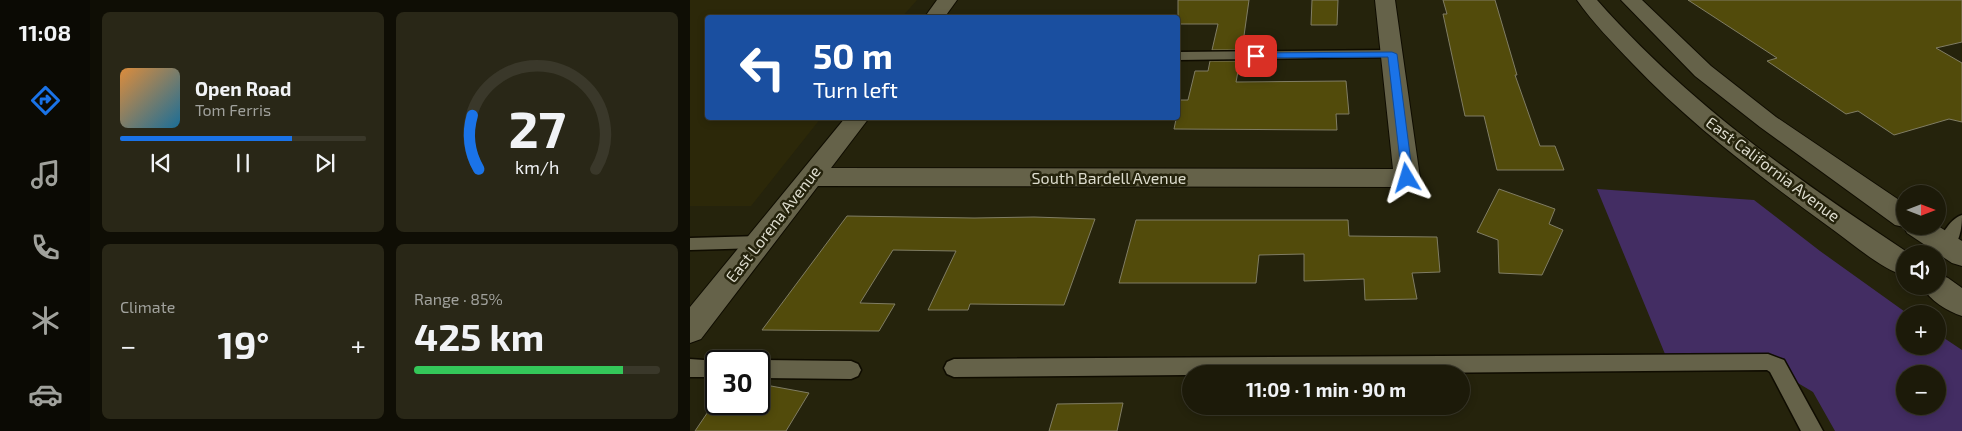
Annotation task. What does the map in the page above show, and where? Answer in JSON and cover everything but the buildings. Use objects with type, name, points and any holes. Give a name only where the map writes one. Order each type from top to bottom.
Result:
[{"type":"street","points":[[936,15],[947,0]]},
{"type":"street","points":[[1386,0],[1392,54]]},
{"type":"street","name":"East California Avenue","points":[[1587,0],[1651,70],[1733,143],[1896,259]]},
{"type":"street","points":[[1631,0],[1703,71],[1768,122],[1896,212]]},
{"type":"street","name":"South Bardell Avenue","points":[[810,177],[1407,178],[1392,54]]},
{"type":"street","name":"East Lorena Avenue","points":[[690,330],[855,120]]},
{"type":"street","points":[[1931,235],[1954,250]]},
{"type":"street","points":[[1946,292],[1962,304]]},
{"type":"lane","points":[[1180,56],[1392,54]]},
{"type":"lane","points":[[1954,250],[1962,221]]},
{"type":"lane","points":[[690,244],[760,242]]},
{"type":"lane","points":[[954,368],[1768,362],[1777,366],[1812,431]]},
{"type":"lane","points":[[690,368],[705,369]]},
{"type":"lane","points":[[770,369],[851,370]]},
{"type":"shaded area","points":[[690,0],[917,0],[904,15],[705,15],[705,120],[819,120],[751,206],[690,206]]},
{"type":"shaded area","points":[[1597,189],[1754,200],[1820,251],[1896,305],[1896,355],[1946,355],[1946,339],[1962,350],[1962,431],[1835,431],[1813,392],[1747,353],[1665,354]]},
{"type":"route","points":[[1256,56],[1392,54],[1407,178]]}]
